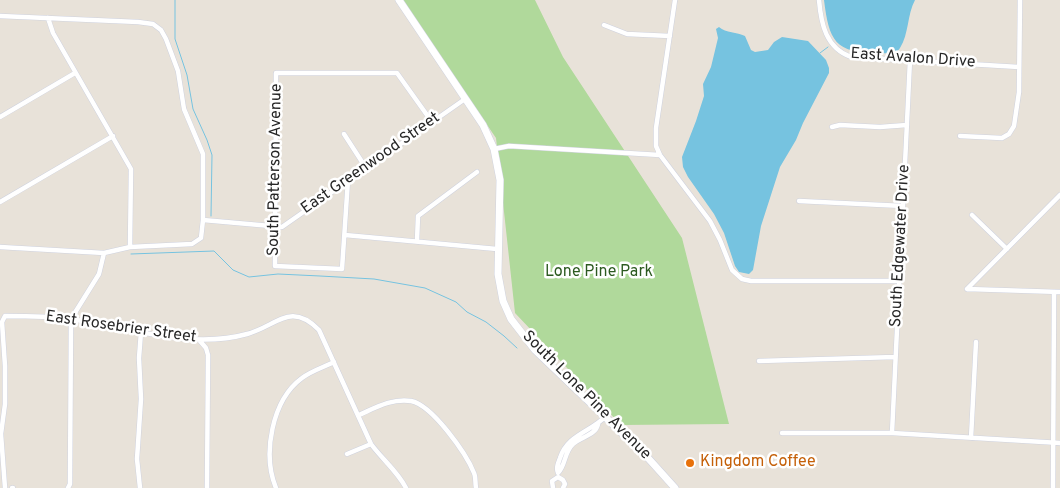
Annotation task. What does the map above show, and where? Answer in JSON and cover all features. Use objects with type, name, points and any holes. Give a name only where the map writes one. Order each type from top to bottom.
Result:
[{"type":"main road","name":"South Lone Pine Avenue","points":[[398,0],[483,125],[494,149],[500,180],[497,249],[500,288],[505,307],[515,326],[534,350],[655,464],[675,488]]},
{"type":"street","points":[[675,0],[656,128],[656,146],[660,155],[710,221],[732,270],[742,279],[751,281],[899,281]]},
{"type":"street","name":"East Avalon Drive","points":[[819,0],[822,26],[834,46],[847,56],[1019,66]]},
{"type":"street","points":[[960,136],[1005,137],[1009,134],[1015,123],[1019,92],[1020,0]]},
{"type":"street","points":[[0,16],[153,24],[161,30],[166,39],[178,71],[184,108],[203,154],[203,220],[201,238],[192,244],[130,247],[104,253],[0,247]]},
{"type":"street","points":[[48,18],[53,33],[131,170],[130,247]]},
{"type":"street","points":[[604,25],[627,34],[670,36]]},
{"type":"street","name":"South Edgewater Drive","points":[[892,433],[910,60]]},
{"type":"street","points":[[0,118],[75,73]]},
{"type":"street","name":"South Patterson Avenue","points":[[345,235],[342,269],[274,266],[276,227],[276,73],[397,73],[432,122]]},
{"type":"street","name":"East Greenwood Street","points":[[276,227],[282,227],[466,99]]},
{"type":"street","points":[[832,127],[840,125],[907,125]]},
{"type":"street","points":[[344,134],[366,168]]},
{"type":"street","points":[[0,202],[113,136]]},
{"type":"street","points":[[494,149],[509,146],[660,155]]},
{"type":"street","points":[[417,241],[418,216],[477,172]]},
{"type":"street","points":[[348,180],[345,235],[497,249]]},
{"type":"street","points":[[1053,488],[1057,292],[967,289],[1060,195]]},
{"type":"street","points":[[799,201],[903,206]]},
{"type":"street","points":[[972,214],[1007,249]]},
{"type":"street","points":[[203,220],[276,227]]},
{"type":"street","points":[[68,488],[70,484],[71,319],[98,274],[104,253]]},
{"type":"street","name":"East Rosebrier Street","points":[[5,488],[1,434],[5,404],[2,322],[5,316],[49,316],[200,341],[246,335],[293,316],[308,320],[318,330],[334,362]]},
{"type":"street","points":[[140,332],[141,399],[137,458],[140,488]]},
{"type":"street","points":[[200,341],[206,348],[208,355],[207,488]]},
{"type":"street","points":[[972,438],[976,342]]},
{"type":"street","points":[[759,361],[895,356]]},
{"type":"street","points":[[276,488],[271,474],[271,440],[274,420],[281,404],[303,378],[334,362],[371,444],[406,488]]},
{"type":"street","points":[[359,414],[390,402],[412,401],[423,406],[431,412],[464,452],[475,474],[476,488]]},
{"type":"street","points":[[563,488],[564,480],[558,475],[557,469],[562,452],[568,446],[571,439],[593,429],[605,417]]},
{"type":"street","points":[[782,433],[892,433],[1060,443]]},
{"type":"street","points":[[346,454],[371,444]]},
{"type":"street","points":[[553,488],[552,480],[558,475]]},
{"type":"green space","name":"Lone Pine Park","points":[[402,0],[535,0],[563,57],[682,238],[729,424],[621,425],[515,313],[496,138]]},
{"type":"water","points":[[824,0],[915,0],[903,43],[898,50],[893,53],[887,53],[852,50],[843,47],[837,42],[829,26]]},
{"type":"water","points":[[719,27],[745,36],[751,50],[755,52],[768,50],[774,42],[782,37],[808,41],[826,60],[829,68],[829,73],[796,140],[780,167],[761,226],[753,270],[749,274],[739,272],[735,266],[724,233],[714,214],[683,167],[682,157],[704,96],[703,84],[711,67],[718,38],[716,29]]},
{"type":"waterway","points":[[175,0],[175,39],[187,75],[193,109],[212,155],[211,216]]},
{"type":"waterway","points":[[820,53],[828,47]]},
{"type":"waterway","points":[[131,254],[214,251],[233,270],[249,277],[278,274],[374,279],[425,288],[456,302],[467,312],[486,322],[517,348]]},
{"type":"place","name":"Kingdom Coffee","points":[[690,463]]}]
